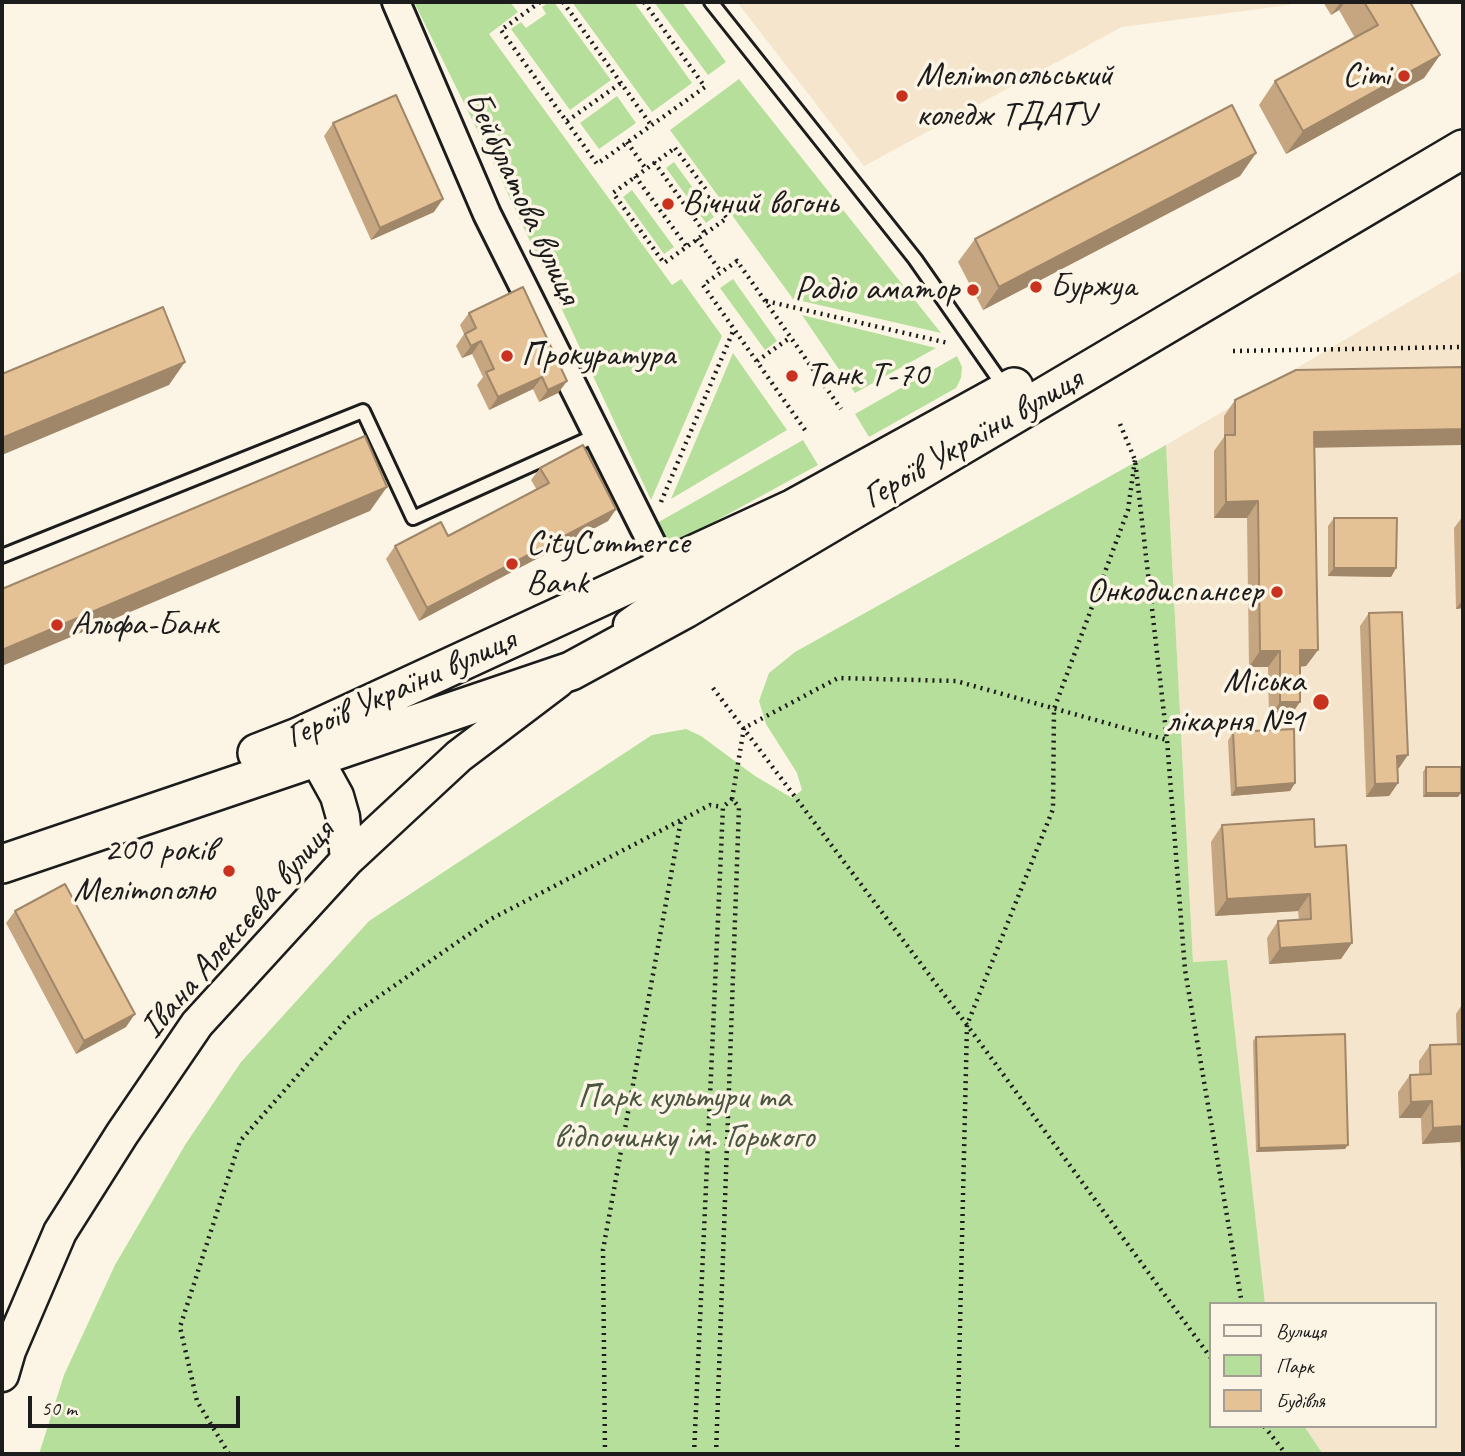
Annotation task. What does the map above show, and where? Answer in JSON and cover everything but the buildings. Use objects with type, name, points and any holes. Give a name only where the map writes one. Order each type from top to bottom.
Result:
[{"type":"main road","name":"Героїв України вулиця","points":[[2,864],[307,747],[675,590],[1374,204],[1463,149]]},
{"type":"main road","name":"Героїв України вулиця","points":[[2,855],[307,747],[570,671],[675,590],[794,508],[1007,391],[1374,204]]},
{"type":"street","name":"Бейбулатова вулиця","points":[[396,2],[487,214],[675,590]]},
{"type":"street","name":"Івана Алексєєва вулиця","points":[[4,1358],[60,1232],[189,1035],[347,860],[459,756],[570,671]]},
{"type":"street","points":[[307,747],[328,776],[343,817],[347,860]]},
{"type":"lane","points":[[711,2],[915,259],[1007,391]]},
{"type":"lane","points":[[2,556],[363,411],[413,518],[597,435]]},
{"type":"path","points":[[541,2],[501,30],[597,164],[705,87],[644,2]]},
{"type":"path","points":[[563,2],[651,125]]},
{"type":"path","points":[[567,121],[621,83]]},
{"type":"path","points":[[627,142],[646,169]]},
{"type":"path","points":[[675,148],[727,218],[664,263],[613,193],[646,169],[675,148]]},
{"type":"path","points":[[654,162],[705,233]]},
{"type":"path","points":[[635,176],[687,247]]},
{"type":"path","points":[[697,239],[721,272]]},
{"type":"path","points":[[805,430],[703,285],[737,261],[841,409]]},
{"type":"path","points":[[765,300],[955,344]]},
{"type":"path","points":[[660,504],[734,328]]},
{"type":"path","points":[[757,361],[791,337]]},
{"type":"path","points":[[1233,351],[1463,347]]},
{"type":"path","points":[[1120,424],[1135,460],[1167,740],[1185,970],[1242,1302]]},
{"type":"path","points":[[957,1454],[967,1026],[1053,809],[1054,709],[1128,510],[1135,460]]},
{"type":"path","points":[[744,728],[838,678],[956,681],[1167,740]]},
{"type":"path","points":[[713,688],[967,1026],[1210,1357]]},
{"type":"path","points":[[694,1454],[723,807],[732,799],[744,728]]},
{"type":"path","points":[[716,1454],[739,807],[732,799]]},
{"type":"path","points":[[229,1454],[197,1401],[180,1328],[240,1141],[349,1017],[491,919],[710,805],[723,807]]},
{"type":"path","points":[[605,1454],[603,1250],[681,820]]},
{"type":"path","points":[[1266,1428],[1286,1454]]},
{"type":"shaded area","name":"Мелітопольський коледж ТДАТУ","points":[[737,2],[1295,2],[1289,5],[1122,27],[864,166]]},
{"type":"shaded area","name":"Міська лікарня №1","points":[[1463,270],[1463,1454],[1323,1454],[1305,1428],[1437,1428],[1437,1302],[1265,1302],[1227,960],[1193,962],[1166,445]]},
{"type":"green space","points":[[510,2],[518,12],[489,34],[672,285],[681,279],[722,336],[651,500],[493,162],[415,4]]},
{"type":"green space","points":[[554,2],[611,80],[570,110],[511,29],[521,22],[526,28],[546,14],[542,7]]},
{"type":"green space","points":[[572,2],[634,2],[692,83],[652,112]]},
{"type":"green space","points":[[654,2],[682,2],[726,62],[708,75]]},
{"type":"green space","points":[[739,79],[941,333],[793,299],[670,130]]},
{"type":"green space","points":[[617,96],[636,123],[599,149],[580,123]]},
{"type":"green space","points":[[674,162],[714,217],[706,223],[666,168]]},
{"type":"green space","points":[[632,190],[674,247],[664,254],[623,197]]},
{"type":"green space","points":[[733,279],[777,341],[765,350],[720,288]]},
{"type":"green space","points":[[802,315],[936,348],[855,393]]},
{"type":"green space","points":[[733,353],[787,430],[671,499]]},
{"type":"green space","points":[[957,356],[962,367],[956,388],[869,437],[855,414]]},
{"type":"green space","points":[[803,440],[818,465],[675,543],[662,534],[657,523]]},
{"type":"green space","name":"Парк культури та відпочинку ім. Горького","points":[[1166,445],[1193,962],[1227,960],[1265,1302],[1210,1302],[1210,1428],[1305,1428],[1323,1454],[39,1454],[64,1375],[115,1265],[185,1145],[241,1062],[369,921],[652,735],[686,729],[701,736],[755,776],[792,798],[802,790],[797,773],[766,724],[759,701],[769,673],[795,652]]},
{"type":"place","name":"Сіті","points":[[1404,76]]},
{"type":"place","name":"Мелітопольський коледж ТДАТУ","points":[[902,96]]},
{"type":"place","name":"Вічний вогонь","points":[[668,204]]},
{"type":"place","name":"Буржуа","points":[[1036,287]]},
{"type":"place","name":"Радіо аматор","points":[[973,290]]},
{"type":"place","name":"Прокуратура","points":[[507,356]]},
{"type":"place","name":"Танк Т-70","points":[[792,376]]},
{"type":"place","name":"CityCommerce Bank","points":[[512,564]]},
{"type":"place","name":"Онкодиспансер","points":[[1277,592]]},
{"type":"place","name":"Альфа-Банк","points":[[57,625]]},
{"type":"place","name":"Міська лікарня №1","points":[[1321,702]]},
{"type":"place","name":"200 років Мелітополю","points":[[229,871]]}]
